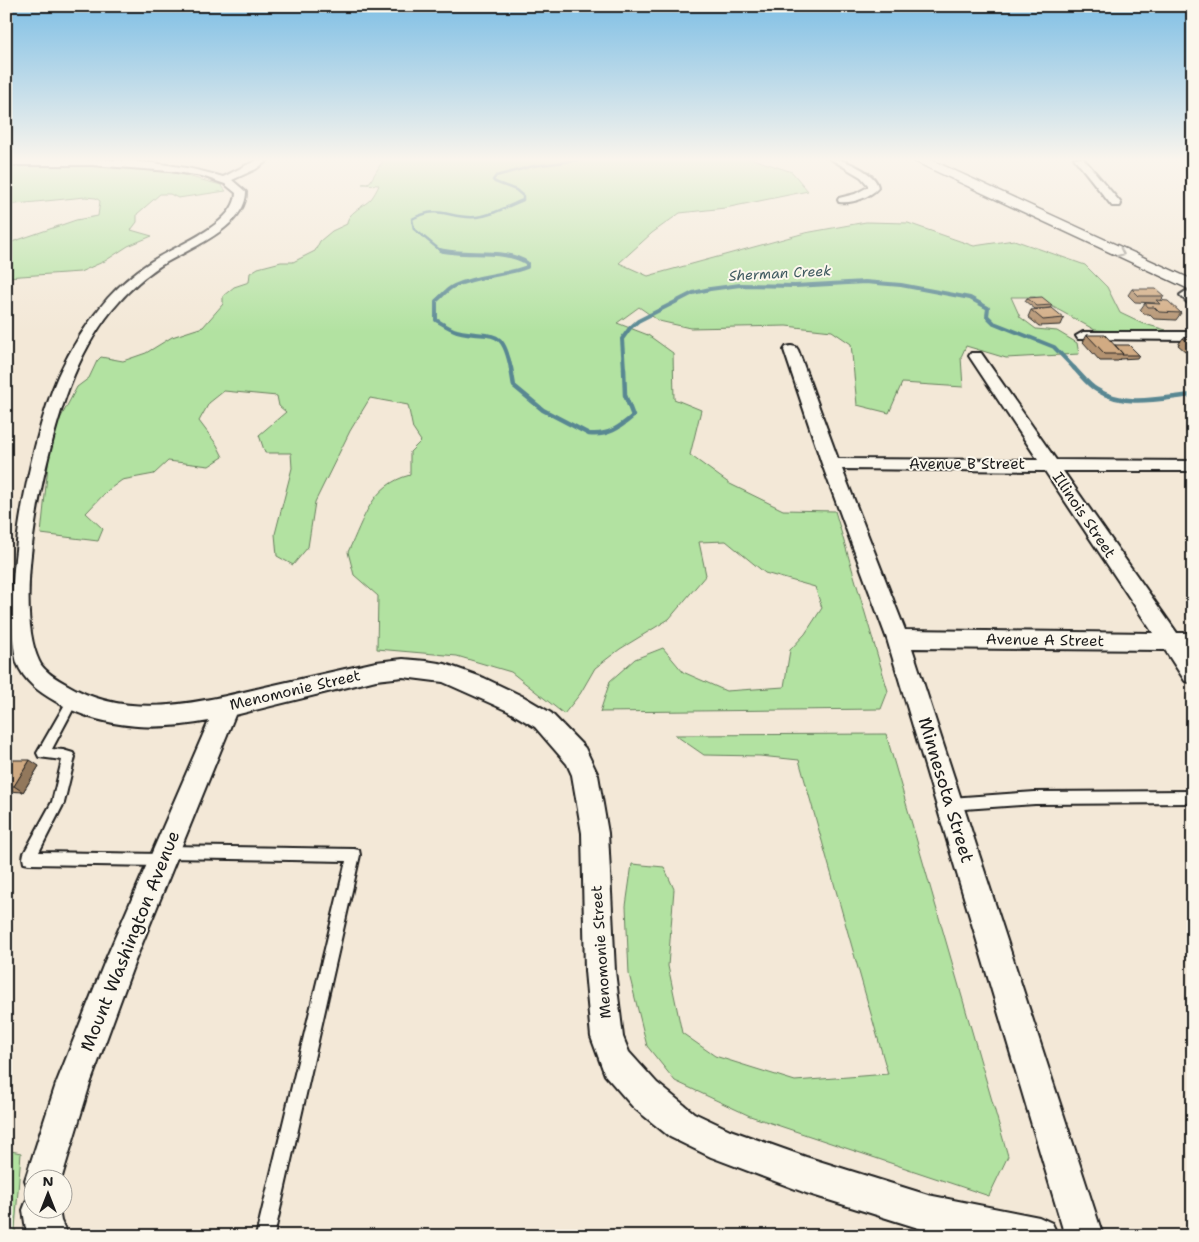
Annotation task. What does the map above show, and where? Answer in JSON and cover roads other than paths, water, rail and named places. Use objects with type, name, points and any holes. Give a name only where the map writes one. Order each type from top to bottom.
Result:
[{"type":"main road","points":[[1034,216],[1191,294]]},
{"type":"main road","points":[[1074,216],[1144,248]]},
{"type":"street","name":"Menomonie Street","points":[[232,216],[223,224],[146,271],[111,303],[86,338],[66,375],[47,424],[21,529],[17,564],[15,625],[28,663],[42,681],[72,702],[102,713],[168,716],[228,706],[376,671],[403,668],[445,673],[516,704],[543,720],[576,756],[585,775],[591,801],[595,834],[600,971],[607,1037],[617,1063],[645,1095],[682,1125],[723,1145],[796,1172],[928,1213],[1039,1236]]},
{"type":"street","points":[[1084,336],[1193,336]]},
{"type":"street","name":"Minnesota Street","points":[[791,350],[831,464],[898,639],[1084,1236]]},
{"type":"street","name":"Illinois Street","points":[[976,356],[1193,674]]},
{"type":"street","name":"Avenue B Street","points":[[831,464],[1193,466]]},
{"type":"street","name":"Avenue A Street","points":[[898,639],[1193,642]]},
{"type":"street","name":"Mount Washington Avenue","points":[[46,1170],[72,1084],[120,961],[228,706]]},
{"type":"street","points":[[42,1220],[43,1230],[49,1236]]},
{"type":"lane","points":[[72,702],[43,753],[63,755],[69,758],[58,803],[29,858],[354,855],[265,1236]]},
{"type":"lane","points":[[950,804],[1035,798],[1193,797]]},
{"type":"waterway","name":"Sherman Creek","points":[[420,216],[412,219],[414,229],[441,251],[445,251]]},
{"type":"waterway","name":"Sherman Creek","points":[[458,216],[482,216]]},
{"type":"waterway","name":"Sherman Creek","points":[[440,250],[445,251]]},
{"type":"waterway","name":"Sherman Creek","points":[[445,251],[497,254],[519,258],[527,263],[527,267],[518,270],[463,282],[454,286],[436,301],[436,320],[457,331],[494,336],[504,345],[511,369]]},
{"type":"waterway","name":"Sherman Creek","points":[[624,369],[622,339],[630,328],[638,321],[693,293],[740,285],[795,286],[865,282],[901,285],[970,298],[988,308],[987,316],[994,323],[1054,347],[1075,369]]},
{"type":"waterway","name":"Sherman Creek","points":[[511,368],[514,386],[543,410],[589,434],[602,434],[613,430],[633,416],[625,395],[624,368]]},
{"type":"waterway","name":"Sherman Creek","points":[[1074,368],[1094,388],[1108,396],[1120,399],[1144,400],[1193,395]]}]
